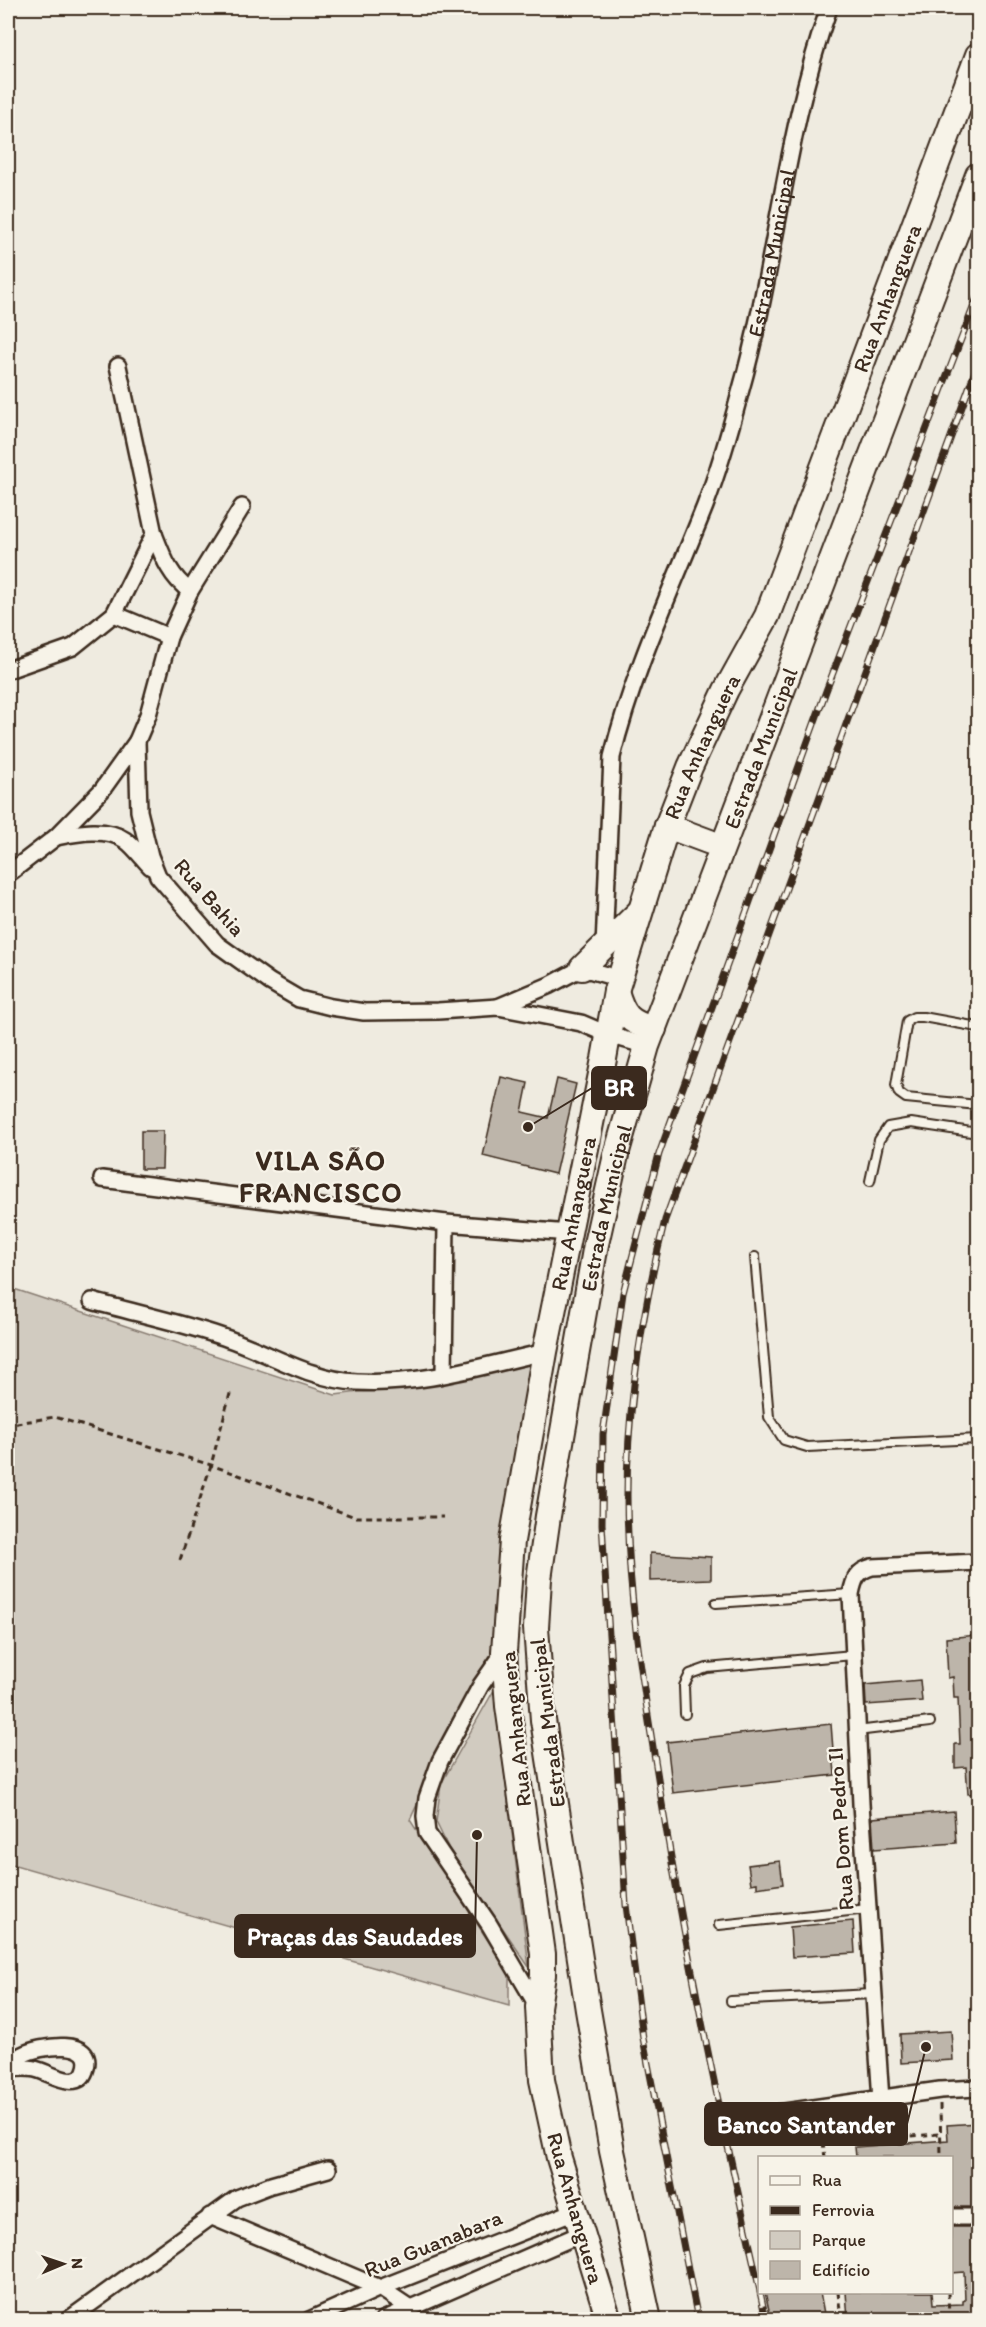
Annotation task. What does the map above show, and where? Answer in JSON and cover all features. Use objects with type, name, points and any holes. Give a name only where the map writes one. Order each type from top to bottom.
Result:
[{"type":"main road","name":"Rua Anhanguera","points":[[609,2319],[554,2139],[542,2080],[537,2007],[543,1975],[541,1929],[508,1706],[504,1652],[512,1541],[545,1352],[618,985],[639,912],[667,826],[694,757],[726,690],[766,616],[978,55]]},
{"type":"main road","name":"Estrada Municipal","points":[[612,2151],[550,1773],[541,1699],[536,1628],[539,1579],[548,1516],[596,1244],[616,1155],[650,1038],[978,175]]},
{"type":"main road","points":[[686,940],[688,908],[704,867],[710,842],[782,660],[807,622]]},
{"type":"main road","points":[[667,826],[710,842]]},
{"type":"main road","points":[[582,968],[639,912]]},
{"type":"main road","points":[[618,985],[621,1008],[650,1038]]},
{"type":"main road","name":"Rua Anhanguera","points":[[612,2151],[649,2319]]},
{"type":"street","name":"Estrada Municipal","points":[[604,947],[614,748],[659,618],[712,486],[741,392],[767,284],[786,174],[807,78],[829,8]]},
{"type":"street","points":[[118,366],[154,534],[164,562],[172,575],[179,584],[190,591]]},
{"type":"street","name":"Rua Bahia","points":[[242,507],[190,591],[169,637],[148,715],[137,741],[139,811],[158,876],[217,944],[270,982],[299,999],[364,1012],[498,1007]]},
{"type":"street","points":[[8,670],[73,647],[114,614],[154,534]]},
{"type":"street","points":[[114,614],[169,637]]},
{"type":"street","points":[[8,874],[56,837],[102,790],[137,741]]},
{"type":"street","points":[[56,837],[89,832],[114,835],[131,845],[158,876]]},
{"type":"street","points":[[498,1007],[550,985],[582,968],[618,985]]},
{"type":"street","points":[[498,1007],[581,1023],[609,1035],[650,1038]]},
{"type":"street","points":[[102,1179],[446,1223],[569,1233]]},
{"type":"street","points":[[444,1374],[446,1223]]},
{"type":"street","points":[[92,1301],[221,1336],[324,1376],[355,1382],[392,1383],[545,1352]]},
{"type":"street","name":"Rua Dom Pedro II","points":[[880,2100],[857,1731],[851,1594],[855,1579],[862,1569],[978,1562]]},
{"type":"street","points":[[504,1652],[481,1685],[440,1761],[427,1798],[425,1816],[427,1833],[489,1924],[537,2007]]},
{"type":"street","points":[[749,2117],[978,2088]]},
{"type":"street","points":[[68,2319],[237,2198],[271,2185],[328,2169]]},
{"type":"street","points":[[210,2216],[380,2288],[410,2308]]},
{"type":"street","points":[[953,2217],[978,2217]]},
{"type":"street","points":[[383,2319],[410,2308],[579,2222]]},
{"type":"street","name":"Rua Guanabara","points":[[309,2319],[380,2288],[579,2222]]},
{"type":"lane","points":[[978,1027],[923,1017],[914,1017],[908,1021],[896,1085],[899,1093],[906,1098],[978,1105]]},
{"type":"lane","points":[[870,1180],[879,1140],[888,1126],[911,1123],[978,1133]]},
{"type":"lane","points":[[755,1257],[769,1417],[784,1440],[807,1447],[978,1439]]},
{"type":"lane","points":[[716,1603],[851,1594]]},
{"type":"lane","points":[[685,1714],[684,1686],[690,1674],[707,1668],[853,1656]]},
{"type":"lane","points":[[857,1731],[930,1722]]},
{"type":"lane","points":[[719,1925],[868,1909]]},
{"type":"lane","points":[[731,2001],[873,1994]]},
{"type":"path","points":[[180,1560],[211,1465],[231,1390]]},
{"type":"path","points":[[8,1431],[17,1423],[55,1417],[211,1465],[355,1517],[443,1517]]},
{"type":"path","points":[[940,2091],[941,2156]]},
{"type":"path","points":[[825,2156],[823,2142],[940,2134]]},
{"type":"path","points":[[838,2294],[841,2319]]},
{"type":"path","points":[[948,2294],[949,2319]]},
{"type":"green space","points":[[8,1287],[335,1395],[454,1380],[535,1360],[495,1648],[469,1691],[410,1820],[509,1973],[509,2006],[8,1863]]},
{"type":"green space","points":[[494,1690],[529,1967],[449,1849],[436,1822],[441,1784]]},
{"type":"building","points":[[501,1077],[528,1083],[522,1112],[548,1118],[557,1079],[576,1084],[555,1174],[483,1156]]},
{"type":"building","points":[[141,1131],[163,1131],[162,1169],[141,1169]]},
{"type":"building","points":[[650,1553],[711,1557],[711,1579],[650,1581]]},
{"type":"building","points":[[978,1635],[978,1793],[968,1794],[966,1767],[955,1768],[955,1744],[960,1744],[958,1698],[954,1698],[953,1677],[948,1678],[946,1638]]},
{"type":"building","points":[[920,1680],[922,1701],[866,1705],[865,1685]]},
{"type":"building","points":[[831,1724],[835,1775],[673,1793],[667,1742]]},
{"type":"building","points":[[954,1811],[956,1843],[874,1849],[872,1818]]},
{"type":"building","points":[[780,1861],[783,1884],[757,1888],[757,1883],[751,1884],[748,1865]]},
{"type":"building","points":[[853,1921],[855,1953],[792,1957],[790,1927]]},
{"type":"building","points":[[951,2031],[953,2060],[901,2063],[900,2034]]},
{"type":"building","points":[[978,2123],[978,2207],[953,2207],[953,2156],[856,2156],[855,2147],[948,2140],[947,2125]]},
{"type":"building","points":[[953,2227],[978,2227],[978,2319],[848,2319],[846,2294],[932,2294],[933,2305],[963,2304],[965,2300],[964,2272],[953,2273]]},
{"type":"building","points":[[765,2294],[820,2294],[825,2319],[771,2319]]},
{"type":"railway","points":[[698,2320],[643,2038],[626,1905],[602,1524],[603,1434],[623,1293],[659,1154],[826,691],[978,295]]},
{"type":"railway","points":[[758,2282],[691,1967],[641,1668],[628,1530],[628,1460],[633,1391],[643,1322],[665,1220],[978,363]]},
{"type":"railway","points":[[760,2294],[766,2320]]},
{"type":"place","name":"BR","points":[[528,1127]]},
{"type":"place","name":"Praças das Saudades","points":[[477,1835]]},
{"type":"place","name":"Banco Santander","points":[[926,2047]]},
{"type":"district","name":"VILA SÃO FRANCISCO","points":[[321,1176]]}]
